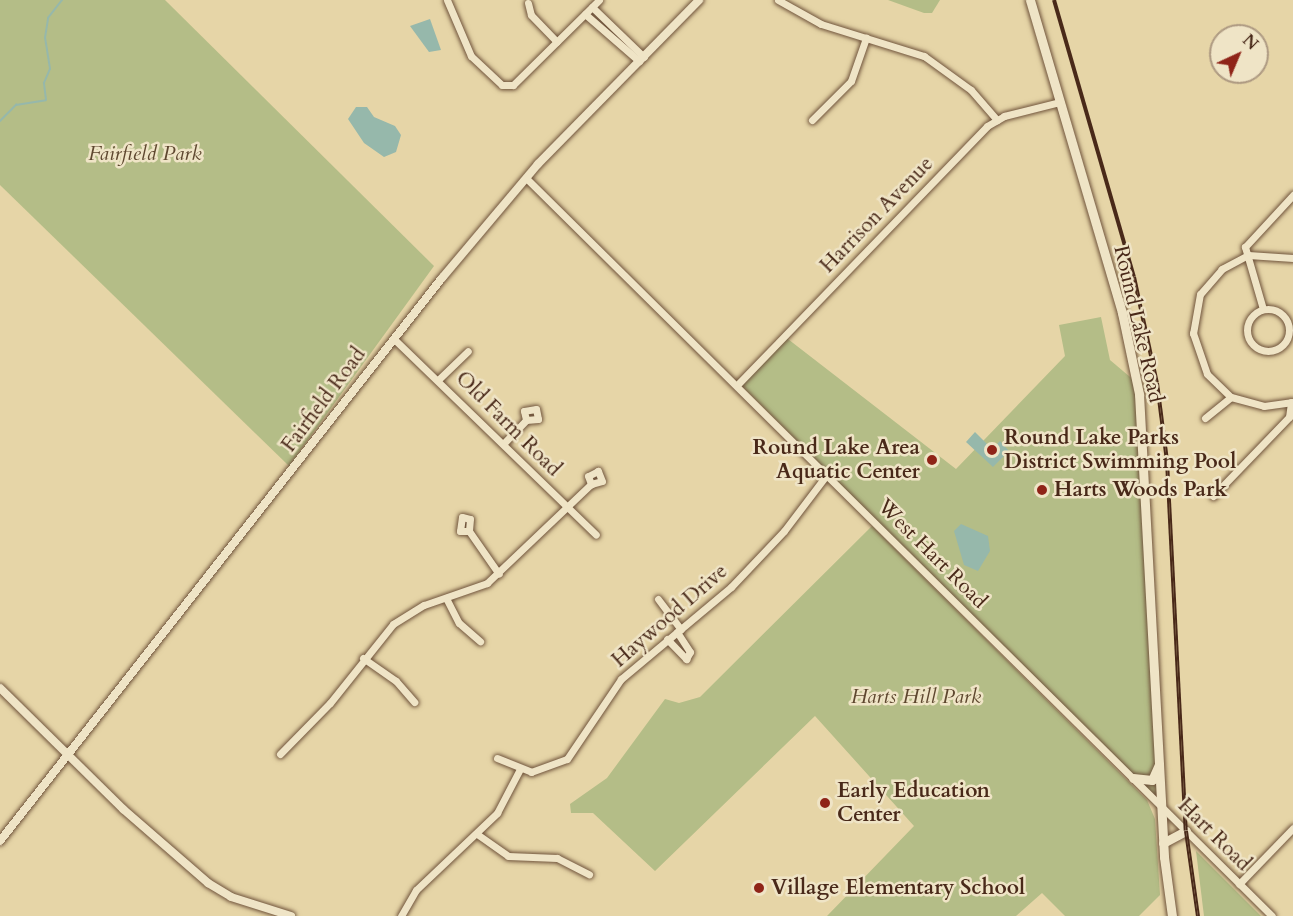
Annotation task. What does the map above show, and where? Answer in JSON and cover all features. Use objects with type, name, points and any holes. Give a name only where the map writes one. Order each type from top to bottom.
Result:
[{"type":"main road","name":"Round Lake Road","points":[[1030,0],[1122,313],[1139,394],[1161,759],[1163,843],[1172,916]]},
{"type":"main road","points":[[1133,778],[1152,780],[1161,759]]},
{"type":"main road","points":[[1163,843],[1186,831]]},
{"type":"street","points":[[447,0],[462,44],[502,85],[513,85],[595,4],[641,59]]},
{"type":"street","name":"Fairfield Road","points":[[0,842],[394,339],[526,178],[699,0]]},
{"type":"street","points":[[778,0],[821,24],[903,46],[941,66],[997,120]]},
{"type":"street","points":[[528,3],[531,15],[557,42]]},
{"type":"street","points":[[585,15],[641,59]]},
{"type":"street","points":[[812,120],[851,81],[867,38]]},
{"type":"street","name":"Harrison Avenue","points":[[739,383],[997,120],[1060,102]]},
{"type":"street","name":"West Hart Road","points":[[526,178],[739,383],[1133,778]]},
{"type":"street","points":[[1263,309],[1248,255],[1247,241],[1293,195]]},
{"type":"street","points":[[1213,496],[1289,417],[1292,402],[1264,406],[1231,397],[1199,362],[1195,311],[1210,280],[1248,255],[1293,258]]},
{"type":"street","points":[[1263,309],[1286,318],[1291,337],[1273,350],[1253,344],[1248,324],[1263,309]]},
{"type":"street","name":"Old Farm Road","points":[[394,339],[439,379],[596,535]]},
{"type":"street","points":[[439,379],[468,351]]},
{"type":"street","points":[[1205,418],[1231,397]]},
{"type":"street","points":[[504,443],[526,420]]},
{"type":"street","name":"Haywood Drive","points":[[520,770],[542,771],[567,759],[621,679],[679,631],[761,557],[828,473]]},
{"type":"street","points":[[280,754],[320,715],[363,658],[401,618],[499,574],[591,484]]},
{"type":"street","points":[[469,531],[499,574]]},
{"type":"street","points":[[446,598],[459,623],[480,641]]},
{"type":"street","points":[[658,599],[690,652],[686,659],[667,639]]},
{"type":"street","points":[[363,658],[396,681],[414,702]]},
{"type":"street","points":[[0,688],[165,846],[231,897],[291,916]]},
{"type":"street","points":[[401,916],[416,890],[477,834],[508,798],[520,770],[497,758]]},
{"type":"street","name":"Hart Road","points":[[1133,778],[1272,916]]},
{"type":"street","points":[[1239,884],[1293,828]]},
{"type":"street","points":[[477,834],[508,856],[557,858],[589,874]]},
{"type":"green space","name":"Fairfield Park","points":[[0,0],[165,0],[434,266],[289,466],[0,185]]},
{"type":"green space","points":[[888,0],[940,0],[932,13],[924,13]]},
{"type":"green space","name":"Harts Woods Park","points":[[1101,317],[1110,360],[1136,382],[1163,809],[739,383],[784,336],[956,469],[1065,356],[1059,325]]},
{"type":"green space","name":"Harts Hill Park","points":[[872,526],[1147,800],[1155,819],[1160,895],[1139,916],[1065,916],[1042,893],[1016,916],[827,916],[914,826],[815,716],[655,871],[593,813],[571,813],[570,804],[607,778],[665,699],[679,703],[700,697]]},
{"type":"green space","points":[[1196,851],[1261,916],[1204,916]]},
{"type":"shaded area","points":[[430,19],[441,50],[429,52],[410,26]]},
{"type":"shaded area","points":[[356,107],[367,107],[374,117],[395,126],[401,135],[396,152],[384,157],[364,143],[348,119]]},
{"type":"shaded area","name":"Round Lake Parks District Swimming Pool","points":[[975,432],[992,449],[1000,441],[1009,451],[993,467],[966,442]]},
{"type":"shaded area","points":[[961,524],[988,536],[990,551],[978,571],[964,565],[954,531]]},
{"type":"waterway","points":[[0,121],[16,105],[46,100],[44,83],[50,69],[45,38],[48,18],[62,0]]},
{"type":"railway","points":[[1054,0],[1134,277],[1157,383],[1167,461],[1186,831],[1198,916]]},
{"type":"place","name":"Round Lake Parks District Swimming Pool","points":[[992,450]]},
{"type":"place","name":"Round Lake Area Aquatic Center","points":[[932,460]]},
{"type":"place","name":"Harts Woods Park","points":[[1042,490]]},
{"type":"place","name":"Early Education Center","points":[[825,803]]},
{"type":"place","name":"Village Elementary School","points":[[759,888]]}]
